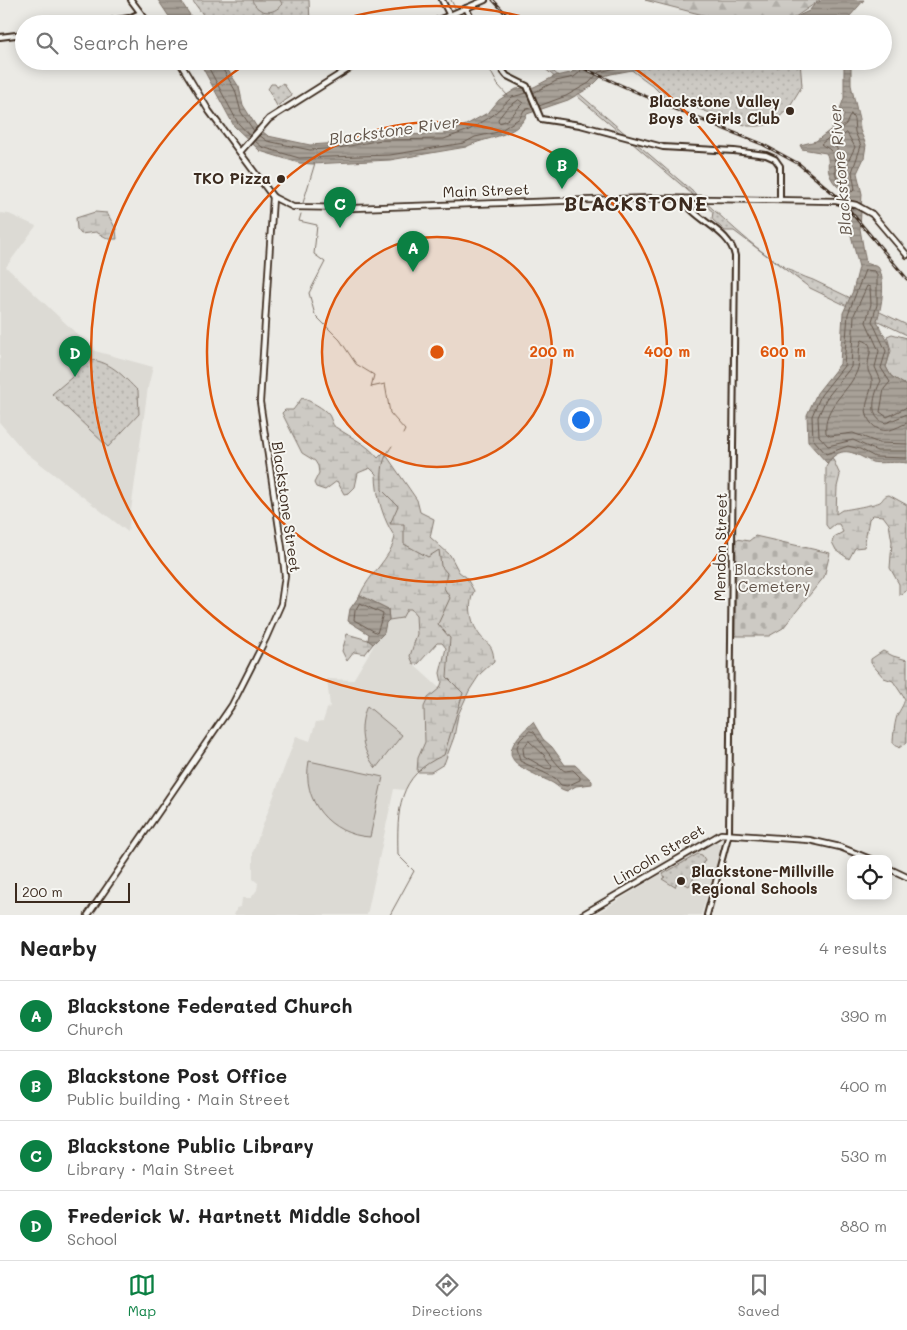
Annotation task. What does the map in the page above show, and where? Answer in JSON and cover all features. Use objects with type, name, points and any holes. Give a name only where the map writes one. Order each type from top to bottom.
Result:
[{"type":"main road","points":[[131,0],[140,13]]},
{"type":"main road","points":[[449,14],[485,0]]},
{"type":"main road","points":[[184,70],[209,111],[273,198]]},
{"type":"main road","points":[[240,152],[265,123],[347,70]]},
{"type":"main road","name":"Main Street","points":[[273,198],[287,206],[310,209],[682,199],[836,201],[859,206],[872,214],[907,255]]},
{"type":"main road","name":"Blackstone Street","points":[[88,915],[229,711],[245,682],[281,604],[285,576],[260,402],[273,198]]},
{"type":"main road","name":"Lincoln Street","points":[[582,915],[709,839],[728,833],[816,841],[844,848],[861,855]]},
{"type":"main road","points":[[892,870],[907,877]]},
{"type":"street","points":[[442,0],[449,14]]},
{"type":"street","points":[[466,8],[470,15]]},
{"type":"street","points":[[136,15],[140,13]]},
{"type":"street","points":[[0,37],[15,35]]},
{"type":"street","points":[[502,70],[507,76],[527,86],[541,119],[580,126],[658,146],[734,151],[775,159],[780,166],[780,200]]},
{"type":"street","name":"Mendon Street","points":[[682,199],[688,207],[732,246],[735,256],[728,833],[707,915]]},
{"type":"shaded area","points":[[0,213],[9,214],[36,226],[6,267],[95,351],[153,367],[148,387],[128,532],[24,451],[0,423]]},
{"type":"shaded area","points":[[397,579],[432,589],[413,664],[458,705],[405,790],[394,789],[367,915],[234,915],[237,908],[241,907],[242,898],[251,898],[257,890],[258,883],[253,879],[253,852],[296,736],[310,741],[316,722],[323,721],[330,706],[327,679],[353,680],[374,645]]},
{"type":"shaded area","name":"Blackstone-Millville Regional Schools","points":[[714,842],[720,844],[720,853],[701,915],[594,915]]},
{"type":"green space","points":[[192,0],[309,0],[310,15],[203,15]]},
{"type":"green space","points":[[252,0],[280,0],[282,4],[270,12],[266,12],[258,8]]},
{"type":"green space","points":[[645,0],[820,0],[798,15],[703,15]]},
{"type":"green space","points":[[547,70],[554,72],[769,257],[798,274],[907,325],[907,335],[810,288],[734,231],[725,231],[712,219],[713,212]]},
{"type":"green space","points":[[631,70],[801,70],[802,86],[788,109],[772,124],[748,126],[664,97],[652,85]]},
{"type":"green space","points":[[283,83],[292,96],[277,106],[268,89],[271,84],[275,84],[277,87]]},
{"type":"green space","points":[[95,212],[107,213],[116,229],[117,239],[109,239],[96,232],[81,234],[77,229],[76,218]]},
{"type":"green space","points":[[892,334],[907,338],[907,386],[891,376],[886,367],[891,351],[887,336]]},
{"type":"green space","points":[[86,360],[94,360],[109,365],[138,391],[139,414],[108,447],[52,394],[71,378]]},
{"type":"green space","points":[[302,398],[324,410],[335,427],[364,445],[378,458],[384,452],[417,500],[420,512],[434,519],[430,537],[450,555],[459,572],[466,577],[474,591],[470,606],[473,622],[480,635],[490,646],[494,661],[480,674],[469,691],[458,715],[454,737],[444,764],[431,772],[417,772],[418,758],[425,742],[424,707],[428,698],[440,688],[442,682],[440,673],[446,648],[442,643],[437,643],[418,664],[414,665],[410,656],[417,634],[416,615],[411,609],[407,609],[402,618],[389,620],[388,609],[360,595],[389,553],[395,537],[381,507],[376,474],[370,468],[358,473],[355,487],[349,493],[344,494],[337,481],[325,490],[316,487],[314,483],[319,473],[318,466],[315,461],[302,453],[282,413],[285,410],[293,410]]},
{"type":"green space","points":[[832,457],[840,475],[837,487],[836,514],[842,510],[878,503],[889,495],[907,505],[907,590],[899,595],[899,584],[890,568],[892,542],[889,524],[883,516],[873,515],[869,519],[864,547],[855,548],[849,559],[836,550],[832,542],[834,537],[843,532],[839,524],[835,524],[829,529],[826,525],[826,467]]},
{"type":"green space","name":"Blackstone Cemetery","points":[[755,536],[830,553],[824,577],[783,628],[769,636],[735,636],[736,539],[749,541]]},
{"type":"green space","points":[[347,634],[368,640],[373,644],[365,654],[354,652],[347,661],[342,651]]},
{"type":"green space","points":[[883,651],[907,660],[907,742],[899,748],[893,743],[895,724],[905,699],[893,681],[884,678],[871,663],[871,659]]},
{"type":"green space","points":[[367,706],[402,735],[376,768],[367,754],[362,738],[362,722]]},
{"type":"green space","points":[[309,761],[383,777],[370,837],[342,830],[331,823],[322,813],[314,802],[310,789],[308,776]]},
{"type":"green space","points":[[698,854],[702,855],[705,860],[689,886],[678,880],[675,887],[662,879],[665,877],[663,874]]},
{"type":"water","points":[[158,0],[180,0],[190,15],[168,15]]},
{"type":"water","points":[[822,0],[864,0],[851,15],[800,15],[809,11]]},
{"type":"water","points":[[204,70],[228,70],[239,87],[243,105],[256,126],[268,136],[310,145],[339,143],[381,135],[443,134],[466,125],[489,112],[499,100],[516,89],[534,87],[555,76],[571,73],[574,70],[632,70],[601,77],[591,87],[568,100],[527,114],[516,128],[509,132],[466,147],[390,160],[299,163],[260,151],[234,126]]},
{"type":"water","name":"Blackstone River","points":[[844,70],[851,70],[851,85],[860,130],[866,145],[864,158],[857,173],[862,194],[860,229],[866,263],[878,267],[882,278],[882,300],[877,320],[889,346],[890,352],[886,367],[891,376],[907,386],[907,463],[875,463],[855,454],[844,452],[838,453],[827,463],[808,442],[807,415],[817,393],[840,364],[843,313],[853,291],[859,267],[849,227],[849,198],[831,178],[826,153],[802,149],[800,145],[816,141],[842,121],[844,115],[840,109],[844,98]]},
{"type":"water","points":[[360,595],[388,609],[389,620],[386,623],[384,633],[373,644],[368,640],[369,634],[348,621],[350,609]]},
{"type":"water","points":[[533,722],[543,739],[552,747],[565,765],[575,765],[592,781],[592,784],[576,786],[567,791],[518,765],[513,759],[511,752],[521,734]]},
{"type":"waterway","points":[[451,0],[456,10]]},
{"type":"waterway","points":[[490,70],[498,85],[508,96]]},
{"type":"waterway","points":[[303,203],[315,163]]},
{"type":"waterway","points":[[301,214],[299,221],[317,225],[314,254],[325,262],[309,293],[315,315],[340,340],[356,364],[374,375],[371,387],[385,384],[390,413],[405,430],[403,434]]},
{"type":"waterway","points":[[390,915],[414,871],[398,855],[398,824],[403,796],[417,773],[428,763],[444,755],[463,693],[447,677],[450,638],[438,624],[450,598],[444,588],[447,573],[441,566],[439,550],[428,557],[404,544],[404,524],[390,524],[398,506],[382,490],[382,472],[385,457],[392,446]]},
{"type":"railway","points":[[493,0],[507,15]]},
{"type":"railway","points":[[587,70],[672,108],[762,144],[799,164],[840,199],[907,279]]},
{"type":"place","name":"Blackstone Valley Boys & Girls Club","points":[[790,111]]},
{"type":"place","name":"TKO Pizza","points":[[281,179]]},
{"type":"place","name":"Blackstone Post Office","points":[[562,189]]},
{"type":"place","name":"Blackstone Public Library","points":[[340,228]]},
{"type":"place","name":"Blackstone Federated Church","points":[[413,272]]},
{"type":"place","name":"Frederick W. Hartnett Middle School","points":[[75,377]]},
{"type":"place","name":"Blackstone-Millville Regional Schools","points":[[681,881]]},
{"type":"district","name":"BLACKSTONE","points":[[636,204]]}]
